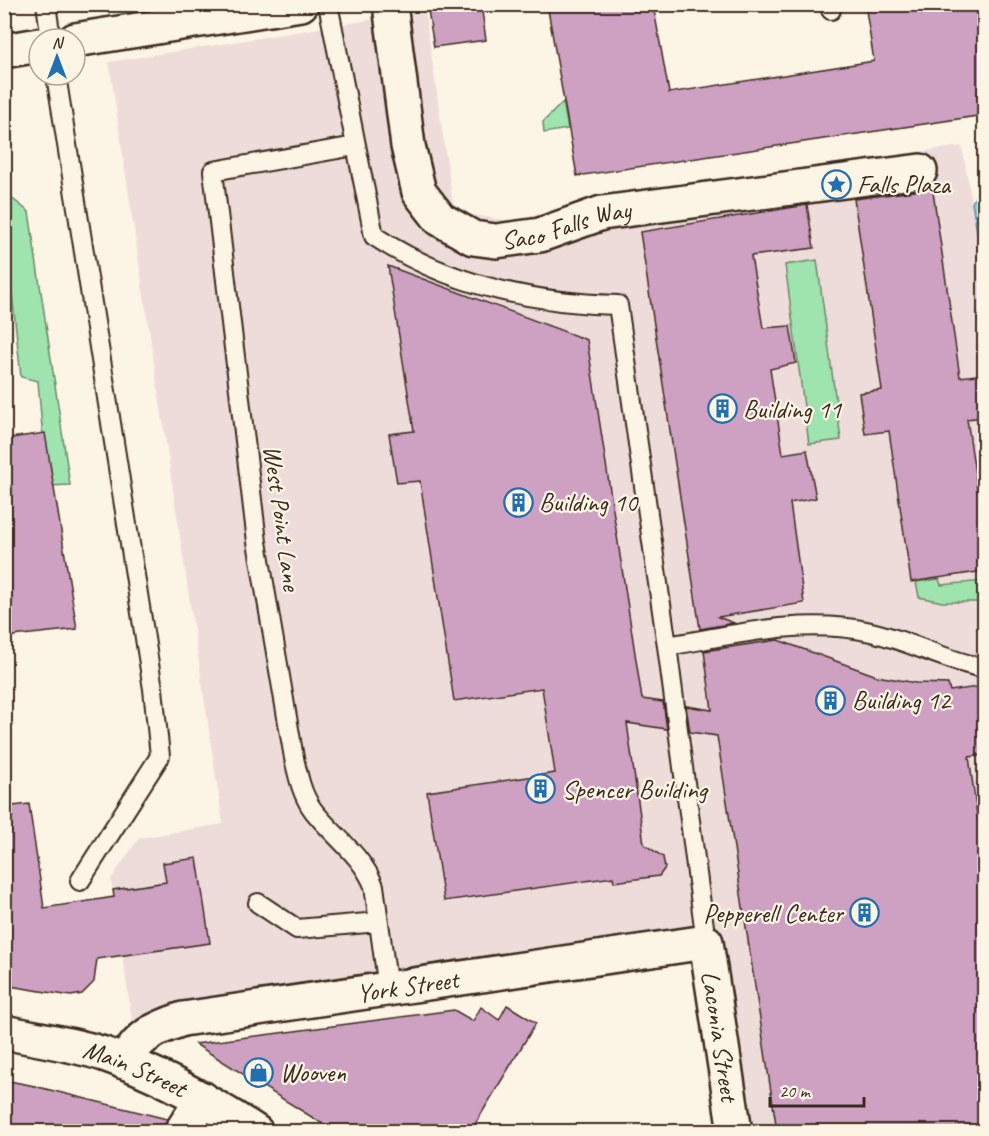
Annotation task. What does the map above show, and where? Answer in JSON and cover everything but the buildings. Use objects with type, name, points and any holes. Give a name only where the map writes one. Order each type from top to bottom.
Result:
[{"type":"street","points":[[87,38],[301,4]]},
{"type":"street","name":"Saco Falls Way","points":[[390,4],[408,146],[419,192],[440,219],[473,238],[518,239],[560,228],[602,213],[921,171]]},
{"type":"street","points":[[4,51],[27,47]]},
{"type":"street","name":"York Street","points":[[124,1062],[136,1043],[157,1028],[183,1019],[706,942]]},
{"type":"street","name":"Laconia Street","points":[[706,942],[735,1131]]},
{"type":"street","name":"Main Street","points":[[4,1032],[81,1048],[124,1062],[203,1099],[256,1131]]},
{"type":"street","points":[[181,1131],[203,1099]]},
{"type":"lane","points":[[46,4],[49,27]]},
{"type":"lane","points":[[328,4],[374,236],[403,255],[457,279],[571,303],[618,305],[667,646],[706,942]]},
{"type":"lane","points":[[58,87],[153,689],[160,756],[80,881]]},
{"type":"lane","name":"West Point Lane","points":[[355,146],[213,171],[257,542],[300,785],[312,809],[369,872],[374,886],[388,988]]},
{"type":"lane","points":[[667,646],[774,629],[803,626],[841,627],[874,633],[960,664],[984,668]]},
{"type":"lane","points":[[258,903],[297,929],[379,922]]},
{"type":"shaded area","points":[[425,11],[453,204],[468,214],[505,220],[559,217],[584,210],[611,194],[962,146],[984,272],[984,1131],[735,1131],[706,942],[133,1027],[111,879],[139,838],[223,824],[109,62]]},
{"type":"green space","points":[[563,102],[568,129],[544,133],[543,122]]},
{"type":"green space","points":[[5,193],[29,212],[70,485],[47,486],[38,381],[21,377],[11,284],[5,284]]},
{"type":"green space","points":[[817,260],[841,440],[809,444],[785,265]]},
{"type":"green space","points":[[939,579],[941,585],[984,581],[984,602],[942,602],[919,597],[916,582]]},
{"type":"water","points":[[984,178],[984,272],[972,203]]},
{"type":"place","name":"Falls Plaza","points":[[836,184]]},
{"type":"place","name":"Building 11","points":[[722,409]]},
{"type":"place","name":"Building 10","points":[[518,502]]},
{"type":"place","name":"Building 12","points":[[831,700]]},
{"type":"place","name":"Spencer Building","points":[[541,789]]},
{"type":"place","name":"Pepperell Center","points":[[864,913]]},
{"type":"place","name":"Wooven","points":[[259,1072]]}]
